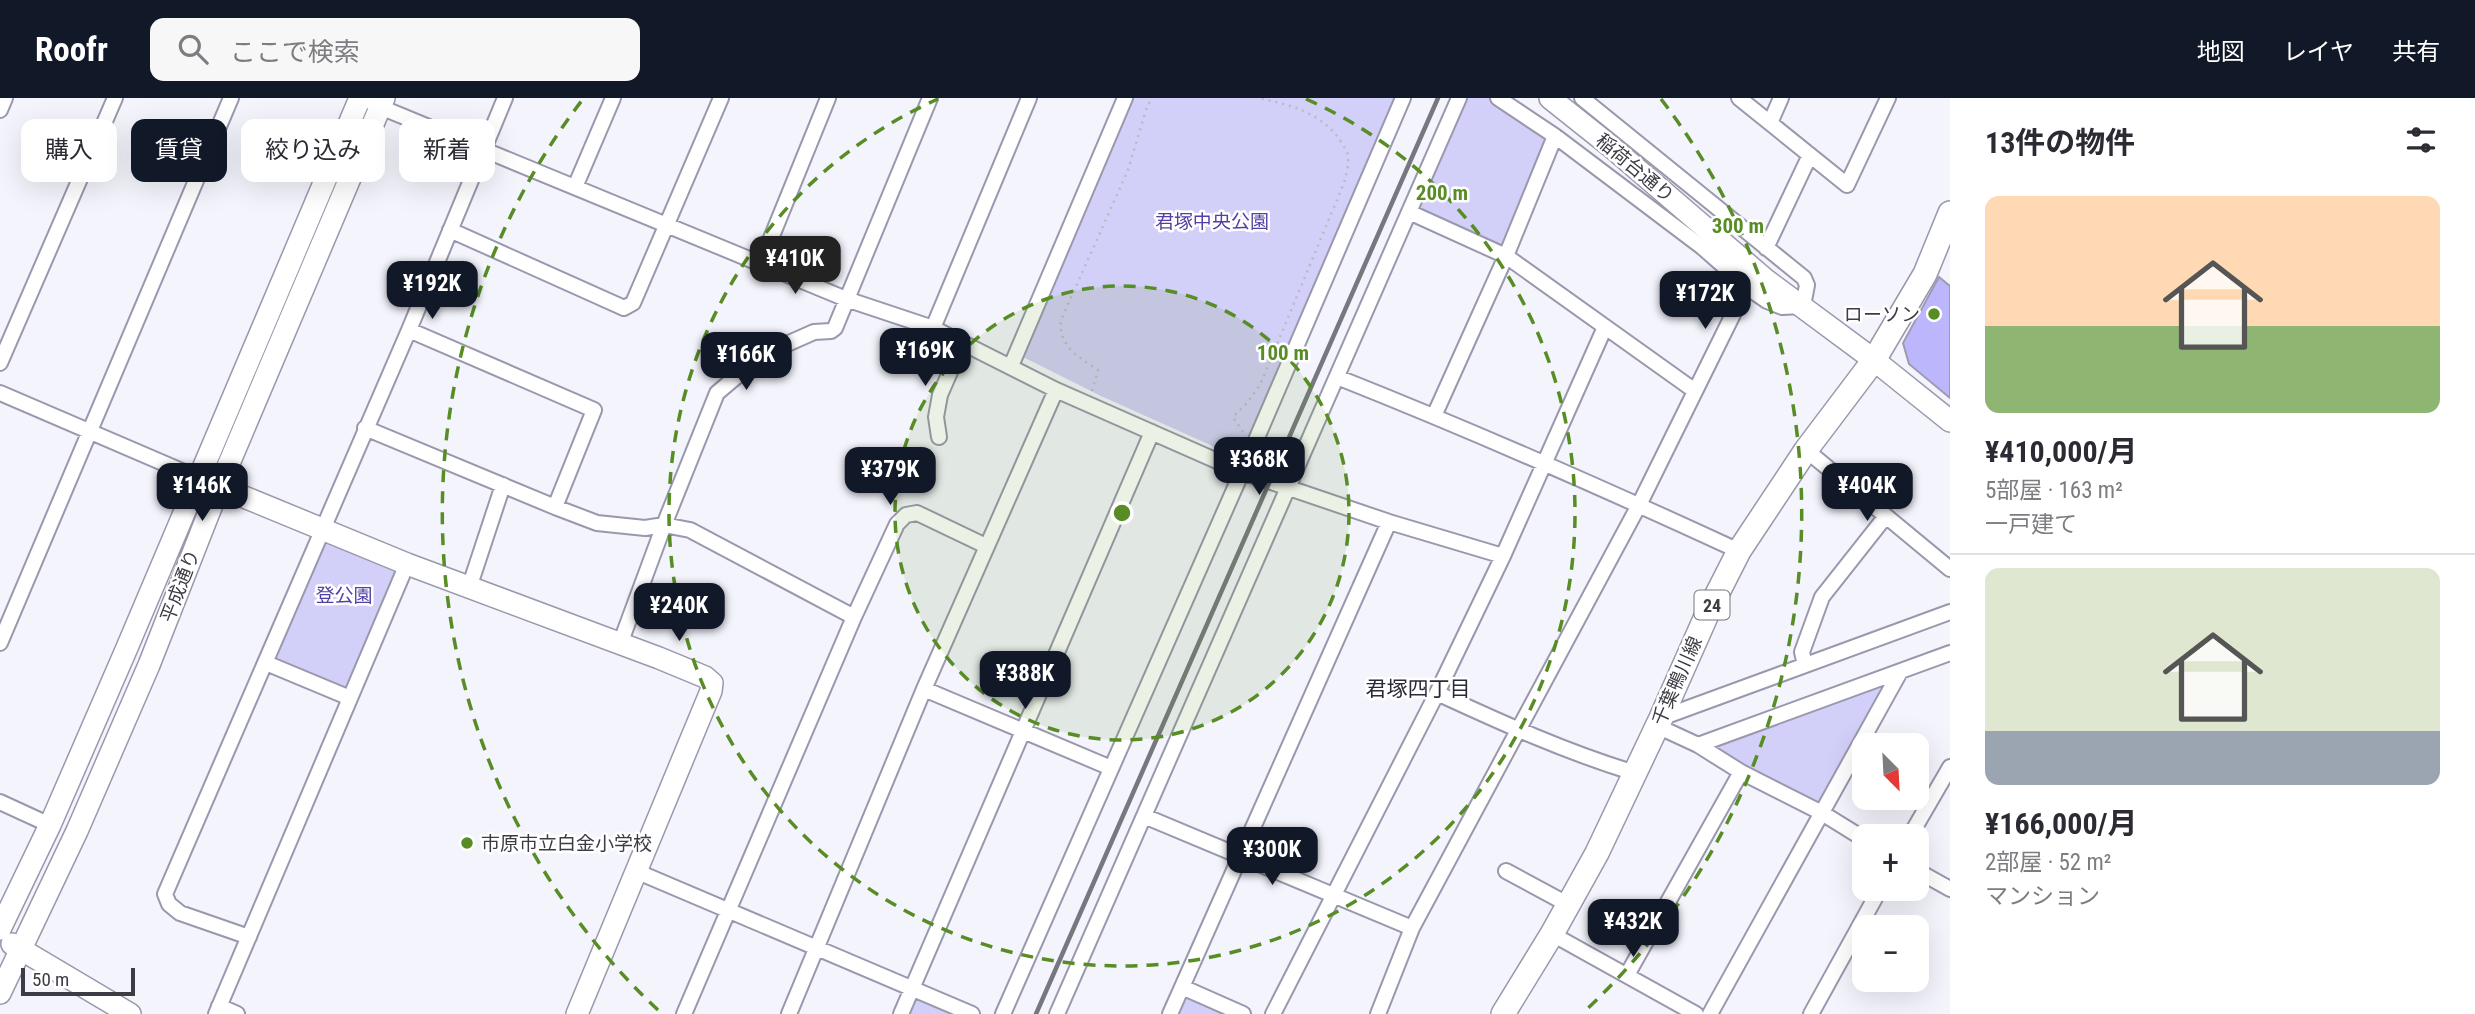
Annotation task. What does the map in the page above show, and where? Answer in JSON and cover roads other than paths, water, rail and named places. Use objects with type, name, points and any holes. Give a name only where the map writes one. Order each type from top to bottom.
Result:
[{"type":"main road","name":"千葉鴨川線","points":[[1503,1014],[1597,853],[1739,551],[1806,450],[1874,360],[1920,284],[1950,213]]},
{"type":"street","points":[[0,110],[5,98]]},
{"type":"street","points":[[0,363],[115,98]]},
{"type":"street","points":[[0,643],[230,98]]},
{"type":"street","points":[[359,98],[382,103],[417,119]]},
{"type":"street","name":"平成通り","points":[[0,929],[50,825],[359,98]]},
{"type":"street","points":[[495,123],[505,98]]},
{"type":"street","points":[[575,187],[613,98]]},
{"type":"street","points":[[450,230],[624,308],[633,303],[720,98]]},
{"type":"street","points":[[761,262],[828,98]]},
{"type":"street","points":[[620,644],[717,393],[762,355],[814,332],[831,331],[835,328],[930,98]]},
{"type":"street","points":[[933,328],[1029,98]]},
{"type":"street","points":[[1011,366],[1125,98]]},
{"type":"street","points":[[1003,1014],[1256,440],[1403,98]]},
{"type":"street","points":[[1057,1014],[1460,98]]},
{"type":"street","points":[[1498,98],[1555,136],[1702,247],[1767,301],[1782,307],[1803,306],[1807,285],[1804,278],[1583,98]]},
{"type":"street","name":"稲荷台通り","points":[[1550,98],[1766,280],[1874,360],[1950,421]]},
{"type":"street","points":[[1739,98],[1847,185],[1888,98]]},
{"type":"street","points":[[1770,123],[1781,98]]},
{"type":"street","name":"平成通り","points":[[0,993],[77,831],[149,665],[219,487],[382,103]]},
{"type":"street","points":[[1434,416],[1506,256],[1555,136]]},
{"type":"street","points":[[495,154],[846,299],[933,328],[1056,390],[1242,472],[1389,522],[1503,556]]},
{"type":"street","points":[[1766,248],[1810,155]]},
{"type":"street","points":[[249,937],[180,913],[169,904],[164,894],[409,331],[470,182]]},
{"type":"street","points":[[1409,212],[1506,256],[1695,391]]},
{"type":"street","points":[[1378,1014],[1412,928],[1639,505],[1747,286]]},
{"type":"street","points":[[1273,1014],[1437,693],[1503,556],[1605,327]]},
{"type":"street","points":[[409,331],[594,410],[555,507]]},
{"type":"street","points":[[939,437],[936,417],[940,395],[950,372],[953,338]]},
{"type":"street","points":[[1337,377],[1434,416],[1739,551]]},
{"type":"street","points":[[789,1014],[986,546],[1024,467],[1056,390]]},
{"type":"street","points":[[0,393],[407,564],[659,657],[705,677],[712,683],[638,872],[578,1014]]},
{"type":"street","points":[[365,428],[597,523],[645,528],[664,525],[690,530],[854,617]]},
{"type":"street","points":[[901,1014],[1152,432]]},
{"type":"street","points":[[1806,450],[1950,569]]},
{"type":"street","points":[[469,588],[503,485]]},
{"type":"street","points":[[684,1014],[854,617],[897,524],[905,515],[917,513],[986,546]]},
{"type":"street","points":[[1805,665],[1802,652],[1822,597],[1886,516]]},
{"type":"street","points":[[1170,1014],[1389,522]]},
{"type":"street","points":[[237,1014],[218,1010],[407,564]]},
{"type":"street","points":[[1659,722],[1950,612]]},
{"type":"street","points":[[1698,746],[1950,653]]},
{"type":"street","points":[[266,663],[350,698]]},
{"type":"street","points":[[1710,1014],[1900,672]]},
{"type":"street","points":[[925,689],[1111,768]]},
{"type":"street","points":[[1437,693],[1582,757],[1635,773]]},
{"type":"street","points":[[1659,722],[1741,772],[1822,813],[1852,832]]},
{"type":"street","points":[[1917,824],[1950,767]]},
{"type":"street","points":[[1626,975],[1741,772]]},
{"type":"street","points":[[0,802],[50,825]]},
{"type":"street","points":[[1144,816],[1412,928]]},
{"type":"street","points":[[1506,871],[1569,905]]},
{"type":"street","points":[[638,872],[972,1014]]},
{"type":"street","points":[[1929,877],[1950,889]]},
{"type":"street","points":[[1811,1014],[1873,901]]},
{"type":"street","points":[[1552,934],[1696,1014]]},
{"type":"street","points":[[0,937],[117,1011]]},
{"type":"street","points":[[1182,987],[1243,1014]]},
{"type":"railway","points":[[1036,1014],[1438,98]]},
{"type":"place","name":"ローソン","points":[[1934,314]]},
{"type":"place","name":"市原市立白金小学校","points":[[467,843]]},
{"type":"district","name":"君塚四丁目","points":[[1418,689]]},
{"type":"park label","name":"君塚中央公園","points":[[1212,221]]},
{"type":"park label","name":"登公園","points":[[344,595]]}]
